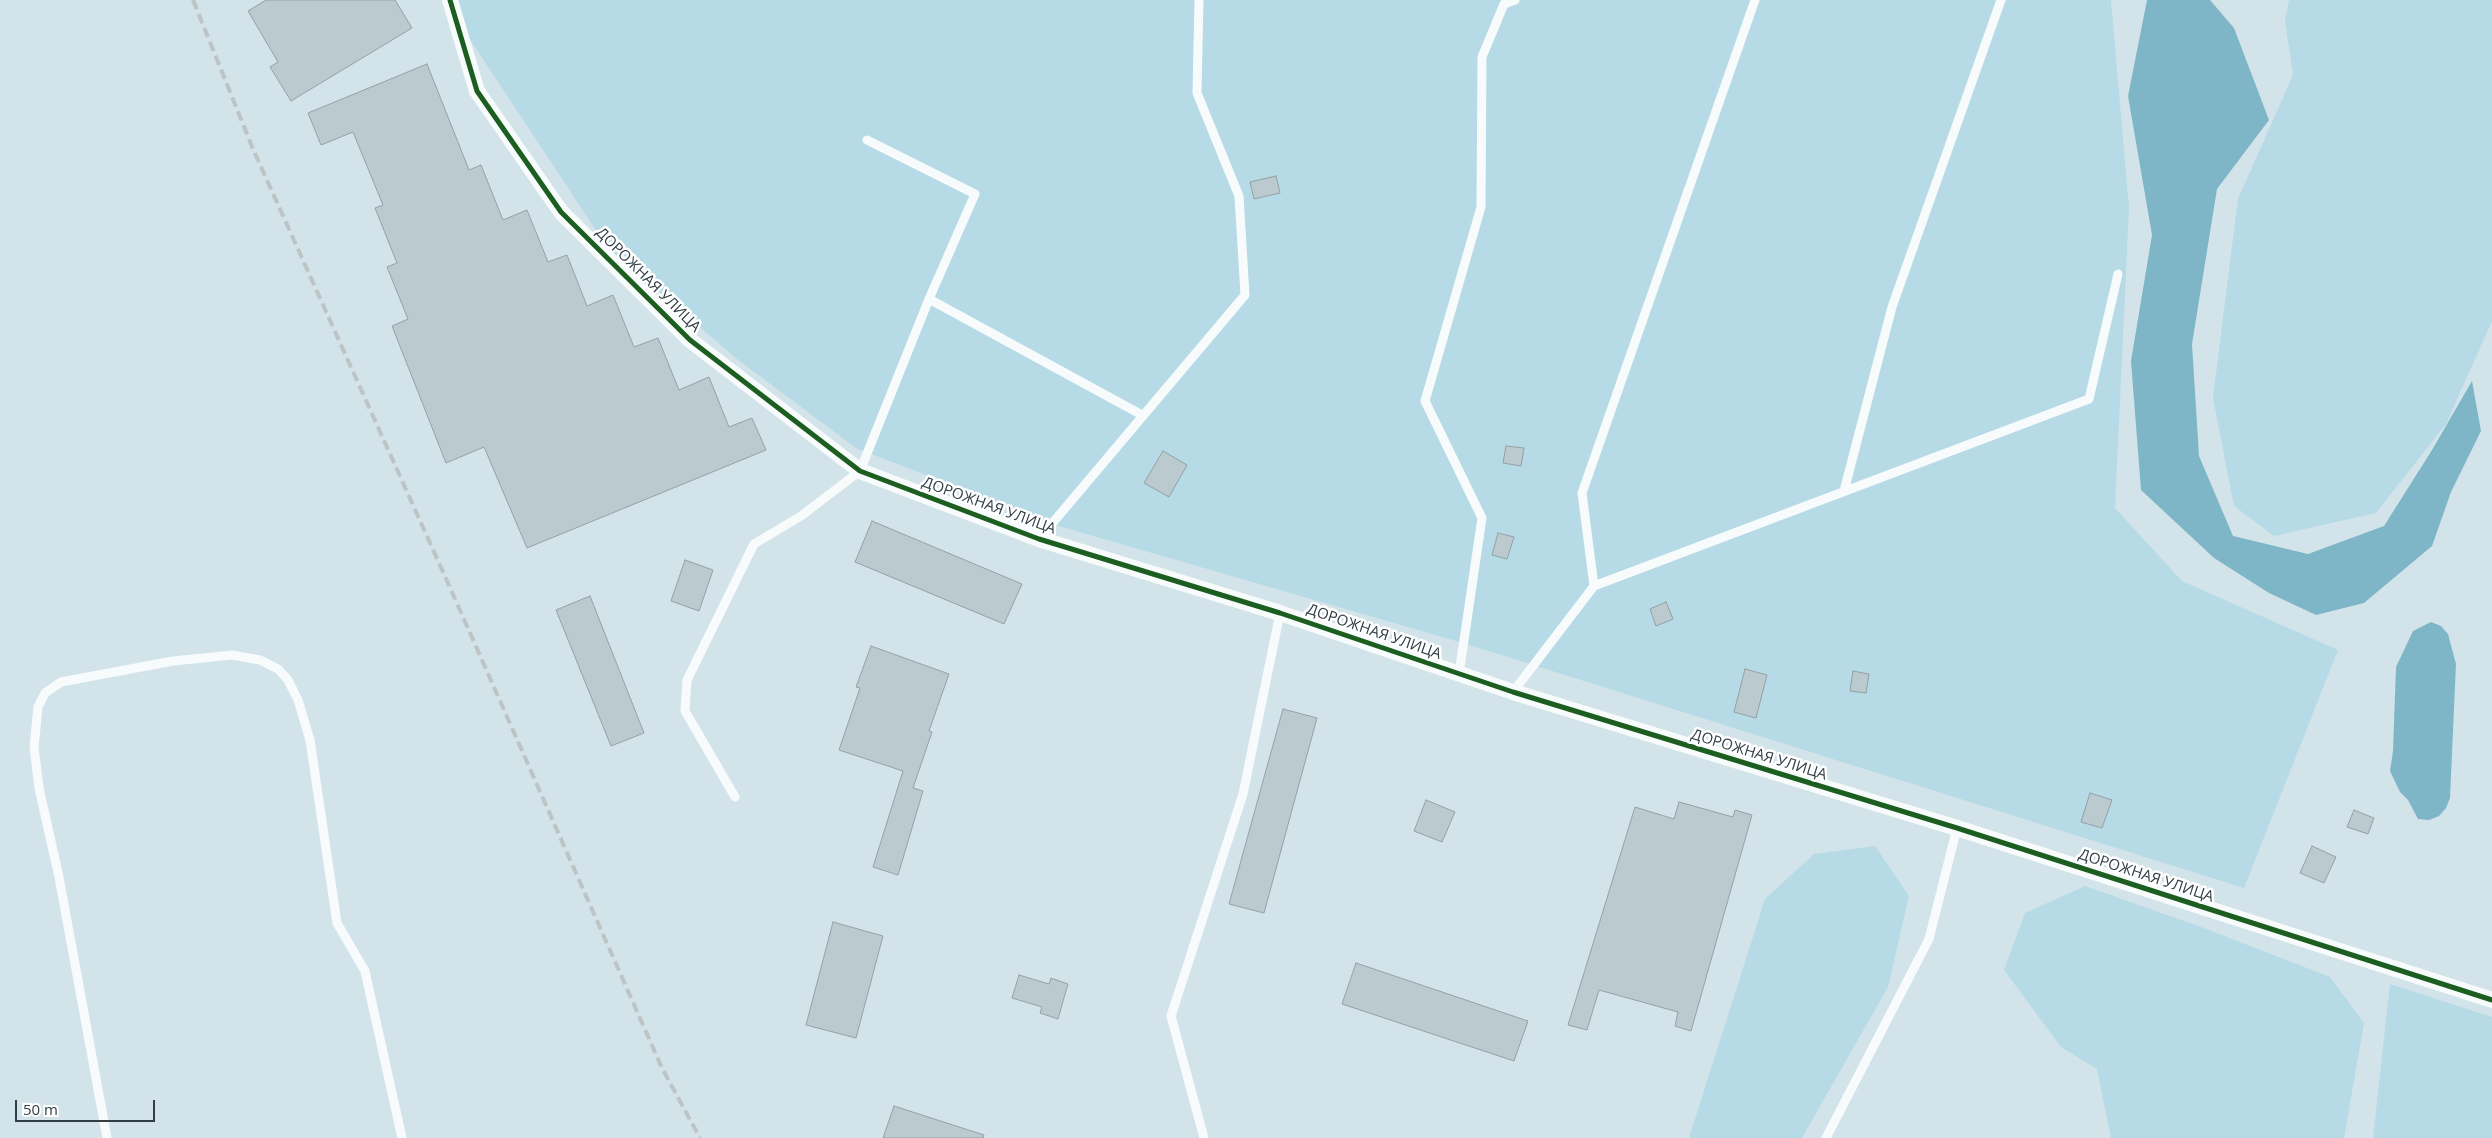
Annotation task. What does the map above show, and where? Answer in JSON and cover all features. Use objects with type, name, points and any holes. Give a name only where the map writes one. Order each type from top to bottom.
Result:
[{"type":"street","name":"ДОРОЖНАЯ УЛИЦА","points":[[450,0],[477,92],[562,212],[690,340],[860,471],[1039,539],[1280,613],[1513,692],[1957,828],[2492,1000]]},
{"type":"lane","points":[[1039,539],[1245,295],[1239,196],[1197,93],[1199,0]]},
{"type":"lane","points":[[1459,674],[1482,518],[1425,400],[1481,207],[1482,57],[1504,4],[1515,0]]},
{"type":"lane","points":[[1594,586],[1582,492],[1755,0]]},
{"type":"lane","points":[[1844,491],[1892,307],[2001,0]]},
{"type":"lane","points":[[735,797],[686,711],[687,680],[754,544],[802,516],[860,471],[929,299],[975,194],[867,140]]},
{"type":"lane","points":[[1513,692],[1594,586],[2089,399],[2118,274]]},
{"type":"lane","points":[[929,299],[1142,415]]},
{"type":"lane","points":[[1204,1138],[1171,1016],[1242,794],[1280,613]]},
{"type":"lane","points":[[107,1138],[61,887],[39,788],[34,746],[38,707],[45,693],[61,682],[173,661],[232,655],[260,660],[278,669],[288,680],[298,700],[310,740],[338,922],[365,970],[402,1138]]},
{"type":"lane","points":[[1826,1138],[1929,939],[1957,828]]},
{"type":"shaded area","points":[[458,0],[2111,0],[2129,208],[2115,508],[2182,581],[2338,650],[2244,888],[1463,643],[1052,524],[856,448],[737,359],[607,247],[469,38]]},
{"type":"shaded area","points":[[2147,0],[2210,0],[2234,28],[2269,120],[2217,189],[2192,344],[2199,456],[2233,536],[2308,554],[2384,526],[2432,450],[2472,381],[2481,431],[2451,492],[2432,546],[2364,603],[2316,615],[2269,593],[2214,558],[2141,490],[2131,361],[2152,235],[2128,96]]},
{"type":"shaded area","points":[[2289,0],[2492,0],[2492,321],[2446,424],[2376,513],[2274,536],[2234,506],[2213,398],[2238,199],[2293,75],[2285,21]]},
{"type":"shaded area","points":[[2431,622],[2441,626],[2448,634],[2456,664],[2450,798],[2446,808],[2439,816],[2429,820],[2418,819],[2408,800],[2400,792],[2390,771],[2393,751],[2396,667],[2413,631]]},
{"type":"shaded area","points":[[1875,846],[1909,896],[1888,987],[1802,1138],[1689,1138],[1765,899],[1814,854]]},
{"type":"shaded area","points":[[2085,886],[2204,928],[2330,977],[2364,1023],[2344,1138],[2111,1138],[2097,1069],[2061,1047],[2004,970],[2025,913]]},
{"type":"shaded area","points":[[2390,984],[2492,1017],[2492,1138],[2373,1138]]},
{"type":"building","points":[[266,0],[395,0],[412,28],[291,101],[270,67],[278,62],[248,11]]},
{"type":"building","points":[[427,64],[469,170],[481,165],[503,220],[527,210],[548,262],[567,255],[587,306],[613,295],[634,347],[658,338],[679,390],[709,377],[729,427],[752,418],[766,450],[527,548],[484,447],[446,463],[392,326],[408,319],[387,267],[397,263],[375,208],[383,205],[353,132],[321,145],[308,113]]},
{"type":"building","points":[[1276,176],[1280,193],[1254,199],[1250,182]]},
{"type":"building","points":[[1506,446],[1524,448],[1521,466],[1503,463]]},
{"type":"building","points":[[1163,451],[1187,465],[1169,497],[1144,483]]},
{"type":"building","points":[[872,521],[1022,584],[1004,624],[855,562]]},
{"type":"building","points":[[1498,533],[1514,537],[1507,559],[1492,555]]},
{"type":"building","points":[[685,560],[713,570],[699,611],[671,601]]},
{"type":"building","points":[[590,596],[644,733],[611,746],[556,610]]},
{"type":"building","points":[[1666,602],[1673,619],[1656,626],[1650,609]]},
{"type":"building","points":[[871,646],[949,674],[929,731],[932,732],[913,788],[923,791],[898,875],[873,867],[903,771],[839,750],[860,688],[856,687]]},
{"type":"building","points":[[1745,669],[1767,675],[1756,718],[1734,712]]},
{"type":"building","points":[[1853,671],[1869,674],[1866,693],[1850,691]]},
{"type":"building","points":[[1283,709],[1317,718],[1264,913],[1229,904]]},
{"type":"building","points":[[2090,793],[2112,800],[2102,828],[2081,822]]},
{"type":"building","points":[[1426,800],[1455,812],[1442,842],[1414,831]]},
{"type":"building","points":[[1679,802],[1733,817],[1735,810],[1752,815],[1691,1031],[1675,1026],[1678,1012],[1599,990],[1587,1030],[1568,1025],[1635,807],[1674,819]]},
{"type":"building","points":[[2354,810],[2374,818],[2368,834],[2347,827]]},
{"type":"building","points":[[2312,846],[2336,857],[2324,883],[2300,873]]},
{"type":"building","points":[[833,922],[883,936],[856,1038],[806,1025]]},
{"type":"building","points":[[1356,963],[1528,1021],[1514,1061],[1342,1004]]},
{"type":"building","points":[[1019,975],[1049,984],[1051,978],[1068,984],[1058,1019],[1040,1013],[1042,1007],[1012,998]]},
{"type":"building","points":[[894,1106],[984,1135],[983,1138],[883,1138]]},
{"type":"railway","points":[[193,0],[253,149],[448,583],[662,1068],[700,1138]]},
{"type":"cycle path","points":[[450,0],[477,91],[561,212],[690,340],[860,471],[1039,539],[1280,613],[1513,692],[1957,828],[2492,1000]]}]
